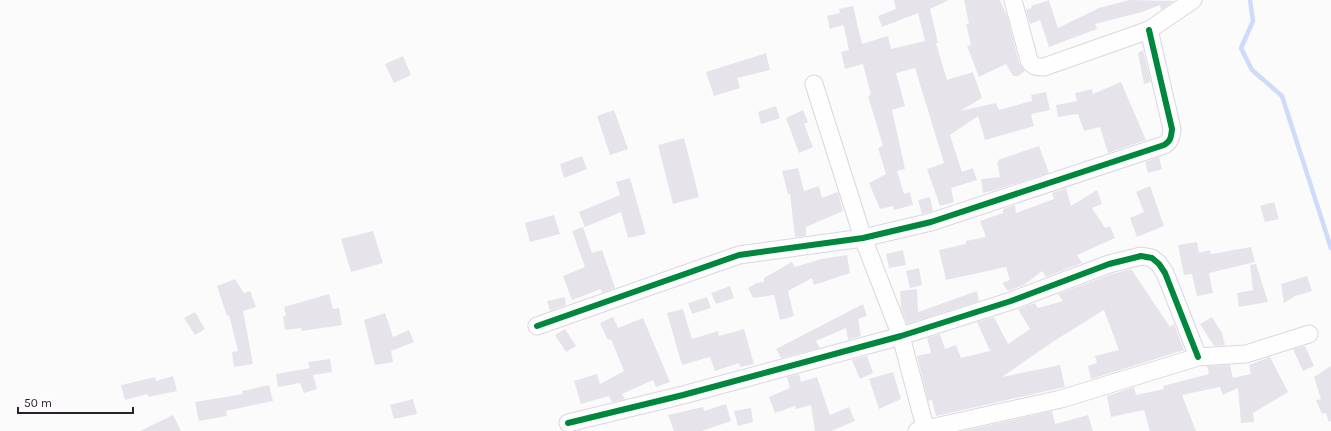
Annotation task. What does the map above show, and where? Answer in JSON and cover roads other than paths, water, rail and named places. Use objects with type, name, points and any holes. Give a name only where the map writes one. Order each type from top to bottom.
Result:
[{"type":"street","points":[[1013,0],[1029,60],[1031,64],[1036,67],[1044,68],[1149,30],[1193,0]]},
{"type":"street","points":[[537,326],[739,255],[863,238],[931,222],[1164,146],[1169,142],[1172,129],[1149,30]]},
{"type":"street","points":[[814,84],[863,238],[901,336],[923,430],[1061,399],[1198,357],[1246,354],[1309,334]]},
{"type":"street","points":[[568,423],[683,395],[901,336],[1011,301],[1109,264],[1141,256],[1152,258],[1159,264],[1165,273],[1198,357]]},
{"type":"waterway","points":[[1250,0],[1253,21],[1241,48],[1252,70],[1282,96],[1331,248]]}]
